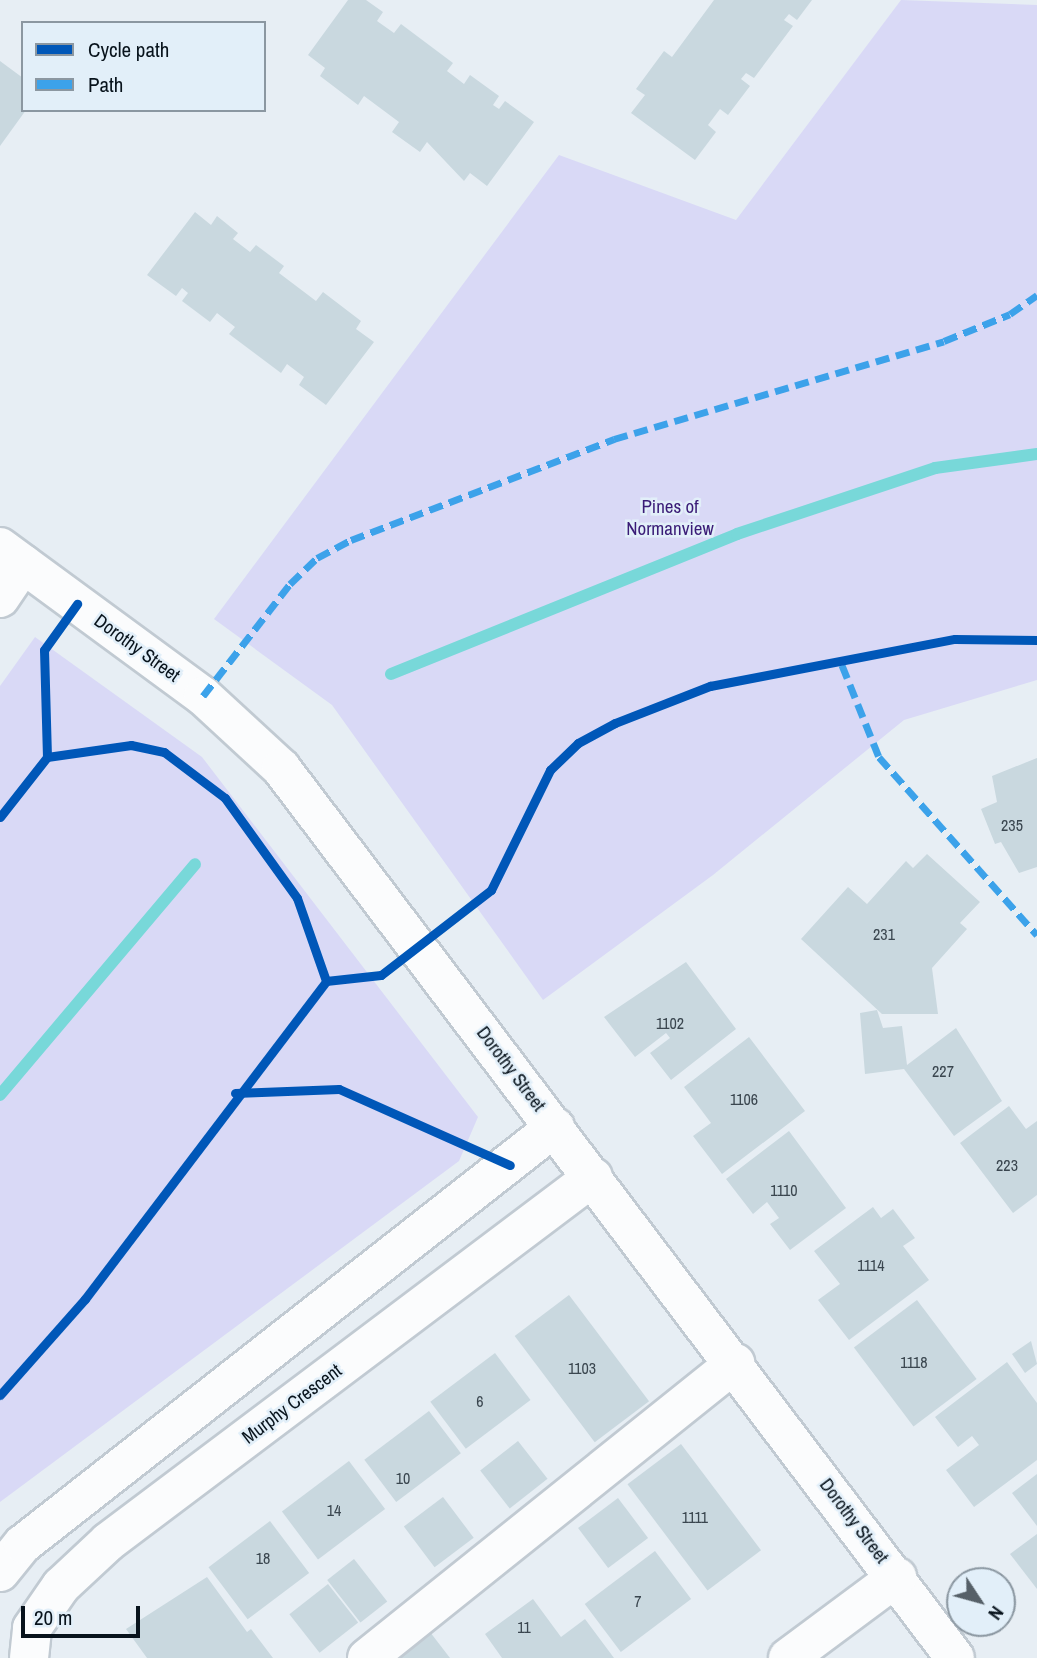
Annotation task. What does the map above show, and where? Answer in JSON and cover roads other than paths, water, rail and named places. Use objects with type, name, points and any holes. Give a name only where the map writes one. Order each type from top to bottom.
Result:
[{"type":"street","points":[[0,598],[12,555]]},
{"type":"street","name":"Dorothy Street","points":[[12,555],[203,696],[281,768],[735,1363],[955,1658]]},
{"type":"street","points":[[0,1572],[23,1544],[555,1127]]},
{"type":"street","name":"Murphy Crescent","points":[[29,1658],[32,1628],[61,1586],[108,1542],[593,1177]]},
{"type":"street","points":[[368,1658],[735,1363]]},
{"type":"street","points":[[788,1658],[897,1577]]},
{"type":"waterway","points":[[391,674],[737,534],[935,468],[1037,454]]},
{"type":"waterway","points":[[0,1095],[195,864]]},
{"type":"park label","name":"Pines of Normanview","points":[[670,518]]}]
